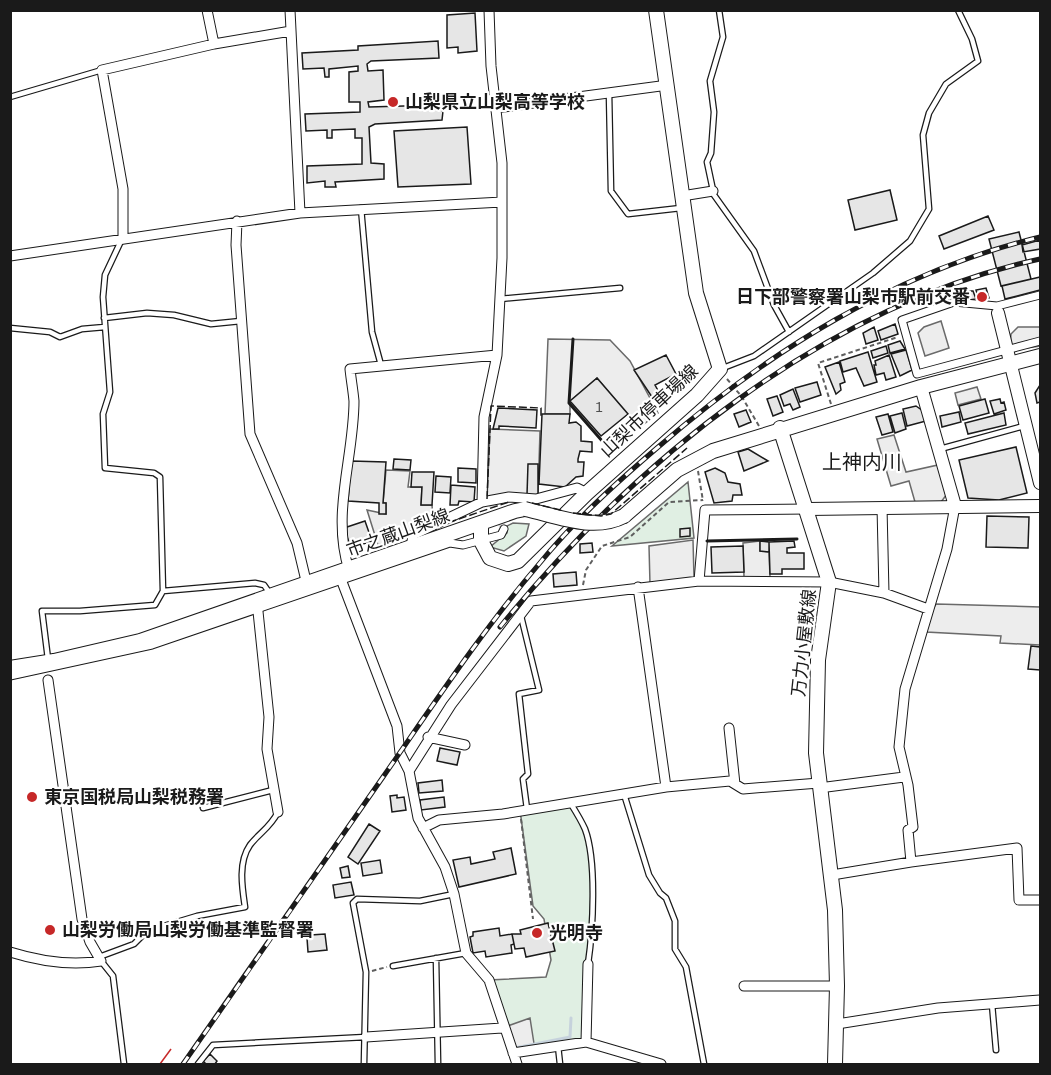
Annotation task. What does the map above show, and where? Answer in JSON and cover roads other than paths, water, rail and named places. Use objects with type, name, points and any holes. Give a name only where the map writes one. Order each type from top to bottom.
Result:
[{"type":"main road","name":"山梨市停車場線","points":[[481,541],[486,553],[494,561],[513,563],[528,554],[587,493],[697,395],[720,369],[696,293],[656,10]]},
{"type":"main road","points":[[780,428],[921,387],[1010,358],[1041,356]]},
{"type":"main road","name":"市之蔵山梨線","points":[[10,668],[48,666],[257,606],[272,596],[343,575],[411,548],[525,509],[578,522],[602,524],[624,516],[677,470],[697,458],[780,428]]},
{"type":"main road","name":"万力小屋敷線","points":[[780,428],[808,509],[829,582],[815,702],[819,786],[832,875],[837,986],[835,1065]]},
{"type":"main road","points":[[481,523],[481,541]]},
{"type":"street","points":[[207,10],[214,44]]},
{"type":"street","points":[[290,10],[300,213]]},
{"type":"street","points":[[482,502],[484,417],[497,355],[500,299],[502,164],[496,108],[492,11]]},
{"type":"street","points":[[123,238],[123,189],[102,70],[214,44],[291,31]]},
{"type":"street","points":[[496,108],[668,85]]},
{"type":"street","points":[[683,202],[713,192]]},
{"type":"street","points":[[10,256],[300,213],[501,202]]},
{"type":"street","points":[[237,221],[236,245],[250,434],[297,543],[307,585]]},
{"type":"street","points":[[1041,295],[997,306],[954,302],[938,305],[902,320],[917,374],[1010,358],[1041,341]]},
{"type":"street","points":[[998,313],[1041,483]]},
{"type":"street","points":[[497,355],[350,369],[354,401],[341,527],[343,575],[397,726],[400,753],[408,771],[423,828],[445,867],[454,894],[466,953],[489,980],[502,1028],[517,1065]]},
{"type":"street","points":[[910,862],[908,830],[913,827],[908,785],[904,777],[899,747],[905,688],[947,549],[955,506],[921,387]]},
{"type":"street","points":[[411,548],[413,535],[482,502],[509,497],[536,499],[577,489],[587,493]]},
{"type":"street","points":[[699,581],[704,505],[808,509],[1041,506]]},
{"type":"street","points":[[882,507],[884,593]]},
{"type":"street","points":[[278,812],[267,749],[269,717],[264,653],[257,606],[343,575],[450,543],[463,545],[501,535],[504,529]]},
{"type":"street","points":[[408,771],[428,737],[520,612],[531,601],[699,581],[829,582],[884,593],[928,609]]},
{"type":"street","points":[[638,587],[666,787]]},
{"type":"street","points":[[10,676],[48,666]]},
{"type":"street","points":[[10,952],[28,958],[81,964],[100,959],[90,942],[82,919],[48,680]]},
{"type":"street","points":[[729,728],[735,784]]},
{"type":"street","points":[[428,737],[465,745]]},
{"type":"street","points":[[423,828],[439,820],[524,810],[666,787],[730,782],[743,789],[819,786],[904,777]]},
{"type":"street","points":[[832,875],[1017,848],[1018,900],[1041,900]]},
{"type":"street","points":[[586,1042],[588,964]]},
{"type":"street","points":[[744,986],[837,986]]},
{"type":"street","points":[[837,1024],[938,1008],[1041,1000]]},
{"type":"street","points":[[366,1037],[502,1028]]},
{"type":"street","points":[[513,1053],[586,1042],[661,1065]]},
{"type":"lane","points":[[719,10],[723,37],[710,81],[714,112],[711,153],[707,162],[713,192],[754,251],[774,305],[789,332]]},
{"type":"lane","points":[[720,369],[754,356],[873,273],[910,241],[929,209],[923,135],[929,113],[946,84],[978,61],[972,39],[958,10]]},
{"type":"lane","points":[[10,97],[102,70]]},
{"type":"lane","points":[[609,93],[611,191],[628,214],[683,202]]},
{"type":"lane","points":[[361,208],[372,332],[381,365]]},
{"type":"lane","points":[[48,680],[42,611],[80,611],[155,605],[163,591],[160,477],[154,473],[105,468],[103,414],[110,392],[104,318],[105,275],[123,238]]},
{"type":"lane","points":[[500,299],[620,288]]},
{"type":"lane","points":[[104,318],[147,313],[174,315],[212,324],[242,321]]},
{"type":"lane","points":[[10,328],[50,332],[60,337],[82,329],[105,327]]},
{"type":"lane","points":[[939,449],[1027,425]]},
{"type":"lane","points":[[163,591],[255,583],[264,585],[272,596]]},
{"type":"lane","points":[[520,612],[539,690],[519,694],[528,774],[523,780],[524,810]]},
{"type":"lane","points":[[203,808],[274,790]]},
{"type":"lane","points":[[623,793],[650,875],[660,893],[666,898],[675,921],[675,949],[687,967],[704,1065]]},
{"type":"lane","points":[[570,802],[585,830],[589,852],[594,924],[588,964]]},
{"type":"lane","points":[[124,1065],[113,976],[100,959],[134,944],[147,931],[197,916],[245,907],[241,875],[249,846],[271,827],[278,812]]},
{"type":"lane","points":[[364,1065],[366,972],[353,903],[357,899],[420,901],[454,894]]},
{"type":"lane","points":[[393,966],[466,953]]},
{"type":"lane","points":[[435,958],[438,1065]]},
{"type":"lane","points":[[992,1004],[996,1050]]},
{"type":"lane","points":[[198,1065],[213,1045],[366,1037]]},
{"type":"lane","points":[[558,1046],[560,1065]]},
{"type":"waterway","points":[[515,1048],[570,1037],[571,1018]]},
{"type":"tunnel","points":[[490,501],[504,529]]},
{"type":"railway","points":[[183,1064],[478,642],[552,548],[595,503],[641,462],[744,379],[836,319],[935,271],[987,252],[1040,237]]},
{"type":"railway","points":[[500,627],[554,565],[612,505],[674,449],[741,398],[811,352],[884,313],[961,281],[1040,259]]},
{"type":"place","name":"山梨県立山梨高等学校","points":[[393,102]]},
{"type":"place","name":"日下部警察署山梨市駅前交番","points":[[982,297]]},
{"type":"place","name":"東京国税局山梨税務署","points":[[32,797]]},
{"type":"place","name":"山梨労働局山梨労働基準監督署","points":[[50,930]]},
{"type":"place","name":"光明寺","points":[[537,933]]},
{"type":"district","name":"上神内川","points":[[862,462]]}]
